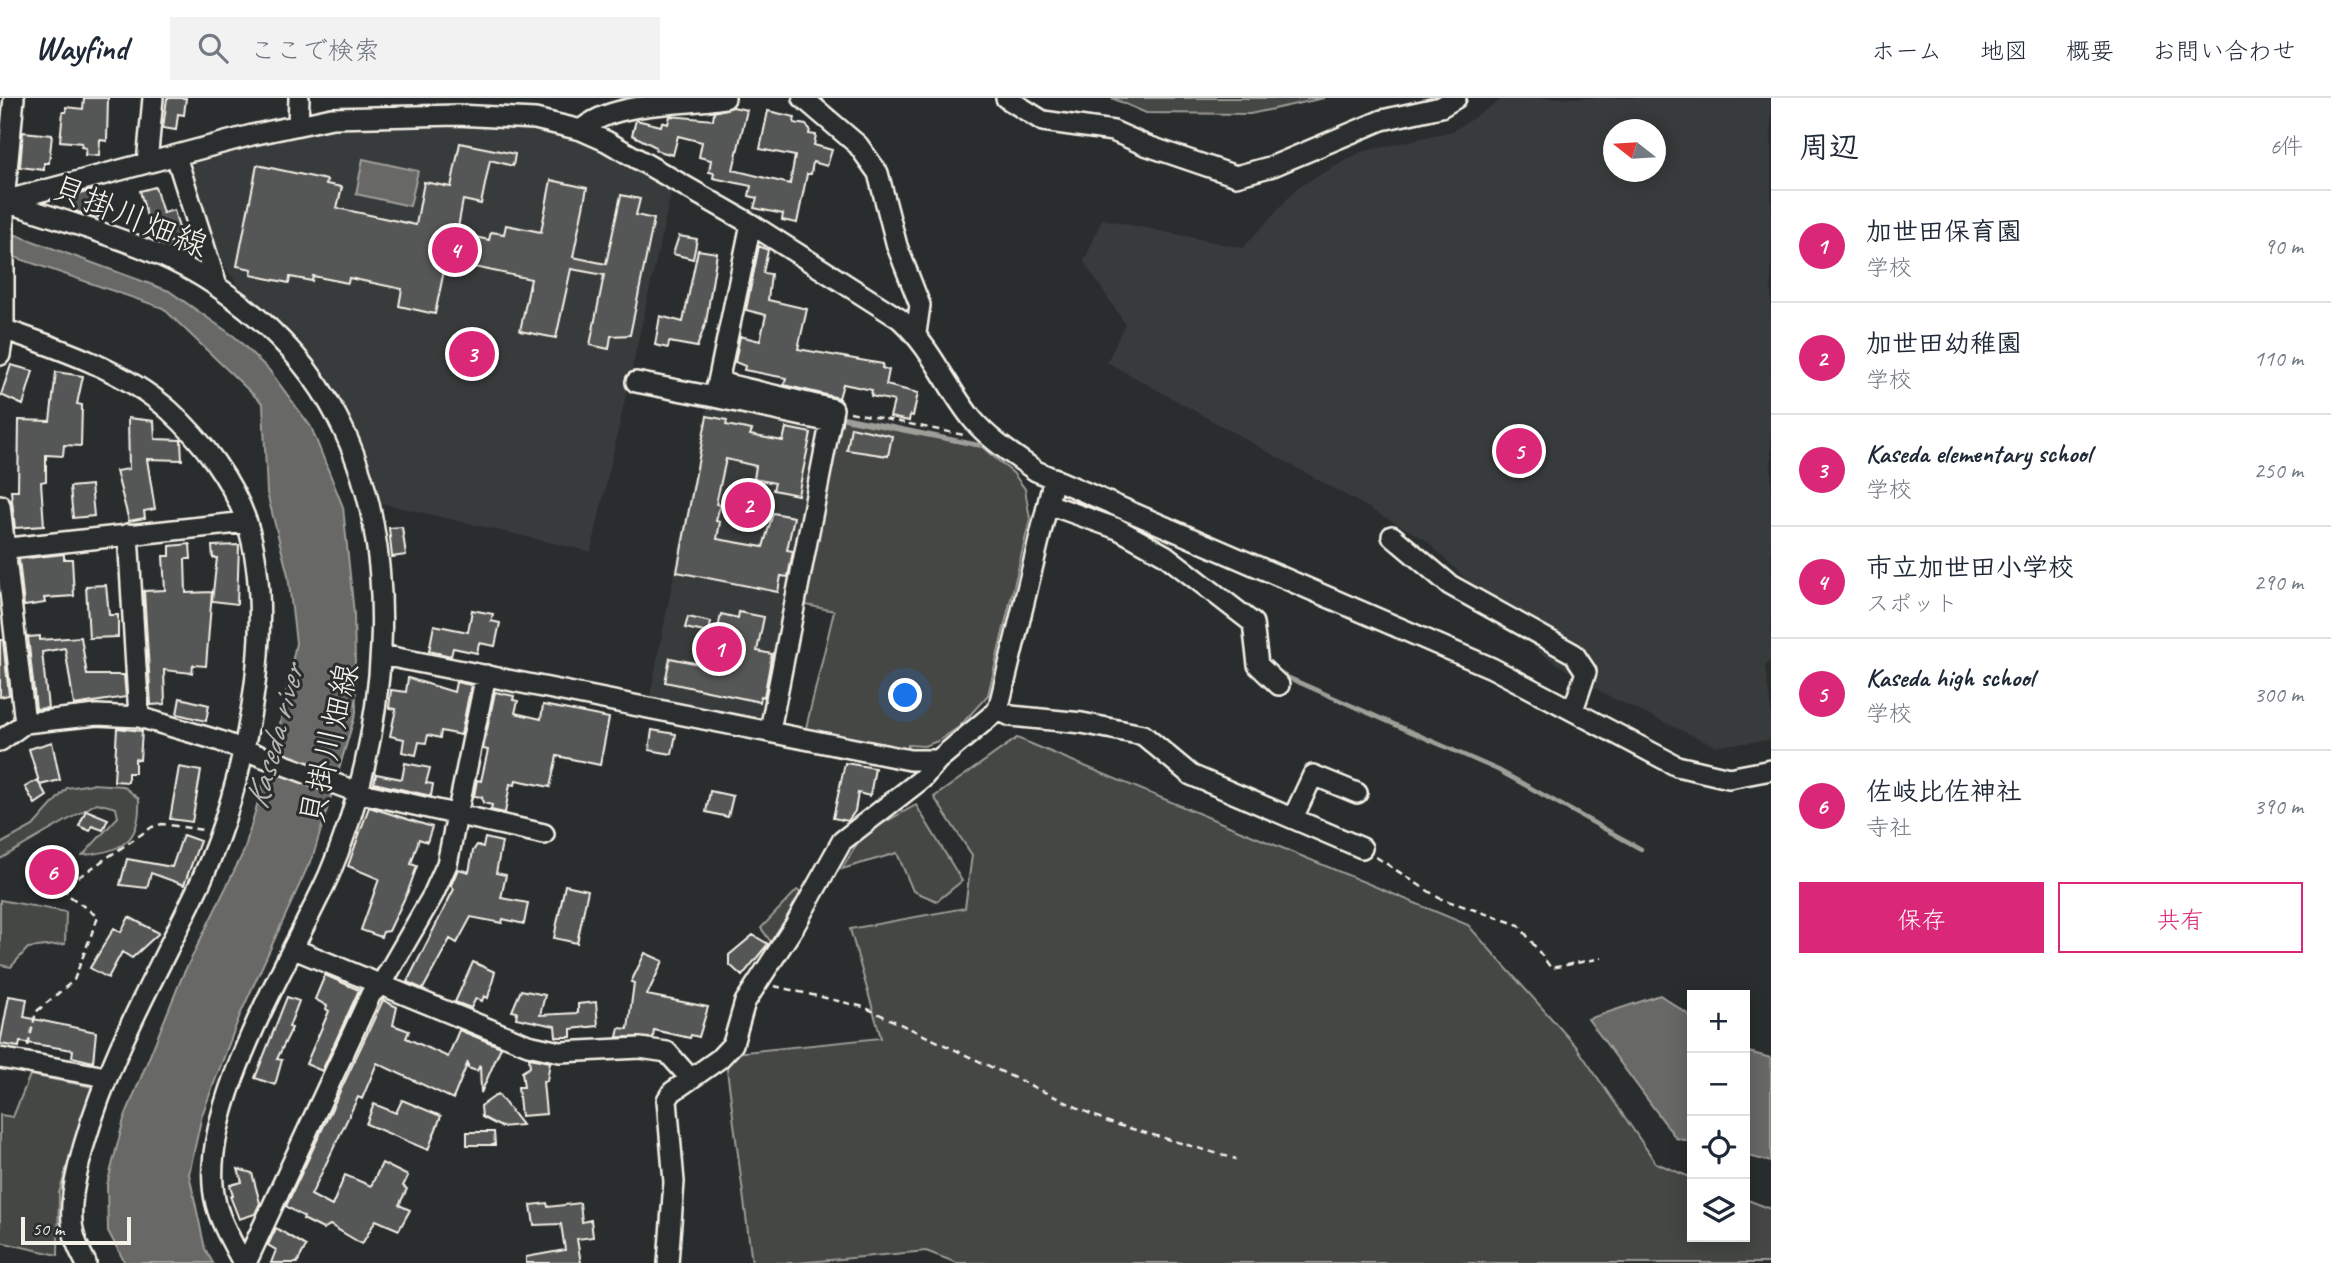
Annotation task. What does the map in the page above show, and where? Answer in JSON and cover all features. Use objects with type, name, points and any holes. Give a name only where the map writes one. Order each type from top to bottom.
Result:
[{"type":"street","points":[[0,355],[3,326],[3,204],[14,98]]},
{"type":"street","points":[[147,163],[153,98]]},
{"type":"street","points":[[298,125],[299,98]]},
{"type":"street","points":[[581,130],[596,117],[622,110],[724,98]]},
{"type":"street","points":[[803,98],[858,145],[878,173],[897,246],[920,305],[916,333]]},
{"type":"street","points":[[1006,98],[1043,121],[1112,131],[1236,176],[1273,166],[1382,120],[1441,107],[1456,98]]},
{"type":"street","points":[[3,204],[147,163],[298,125],[353,117],[457,115],[535,119],[581,130],[751,225],[863,293],[916,333],[972,419],[993,441],[1036,471],[1455,651],[1573,710],[1643,750],[1702,774],[1729,778],[1771,770]]},
{"type":"street","points":[[176,156],[217,286]]},
{"type":"street","name":"貝掛川畑線","points":[[3,204],[153,253],[217,286],[286,345],[314,380],[338,418],[370,509],[379,573],[382,655],[370,734],[330,871],[235,1070],[214,1147],[212,1174],[216,1203],[244,1263]]},
{"type":"street","points":[[715,390],[751,225]]},
{"type":"street","points":[[3,326],[117,376],[168,409],[224,475],[247,522],[255,561],[261,632],[248,752],[202,879],[131,1018],[106,1077],[78,1168],[73,1204],[74,1236],[84,1262]]},
{"type":"street","points":[[636,382],[715,390],[832,415],[770,730]]},
{"type":"street","points":[[668,1263],[674,1182],[667,1100],[690,1078],[719,1059],[733,1044],[745,1002],[795,925],[842,841],[922,779],[938,760],[998,710],[1054,478]]},
{"type":"street","points":[[1048,504],[1118,529],[1165,555],[1253,623],[1258,665],[1279,685]]},
{"type":"street","points":[[0,505],[8,667],[25,723]]},
{"type":"street","points":[[1,549],[247,522]]},
{"type":"street","points":[[128,534],[139,717]]},
{"type":"street","points":[[1392,536],[1450,585],[1574,654],[1586,672],[1573,710]]},
{"type":"street","points":[[382,655],[911,760],[938,760]]},
{"type":"street","points":[[244,1263],[371,994],[381,985],[433,895],[447,864],[486,675]]},
{"type":"street","points":[[998,710],[1011,716],[1082,723],[1143,735],[1191,775],[1362,848]]},
{"type":"street","points":[[0,741],[25,723],[97,715],[139,717],[248,752],[352,791],[544,834]]},
{"type":"street","points":[[1293,818],[1313,775],[1357,793]]},
{"type":"street","points":[[293,949],[528,1045],[560,1052],[640,1048],[667,1052],[690,1078]]},
{"type":"street","points":[[0,1058],[106,1077]]},
{"type":"path","points":[[832,415],[966,436]]},
{"type":"path","points":[[23,1063],[36,1012],[74,980],[98,917],[67,894],[64,887],[162,824],[219,832]]},
{"type":"path","points":[[1362,848],[1439,898],[1518,925],[1551,968],[1602,958]]},
{"type":"path","points":[[757,983],[864,1007],[1108,1122],[1236,1159]]},
{"type":"shaded area","points":[[1112,98],[1324,98],[1250,114],[1146,113]]},
{"type":"shaded area","points":[[1504,98],[1771,98],[1771,661],[1765,666],[1771,710],[1771,740],[1715,746],[1610,697],[1540,653],[1426,540],[1107,362],[1125,324],[1084,262],[1102,219],[1243,248],[1298,187],[1361,152],[1453,131]]},
{"type":"shaded area","points":[[357,124],[492,124],[544,130],[590,143],[672,189],[591,552],[381,503],[363,446],[323,372],[296,336],[238,285],[224,266],[212,241],[192,167],[198,159],[302,131]]},
{"type":"shaded area","points":[[363,159],[418,171],[410,206],[356,194]]},
{"type":"shaded area","points":[[0,229],[169,291],[235,337],[269,370],[311,427],[343,507],[354,614],[356,712],[314,853],[240,1015],[202,1115],[189,1174],[205,1249],[213,1263],[125,1263],[108,1231],[107,1185],[124,1119],[182,977],[244,851],[280,724],[296,643],[288,575],[267,493],[263,404],[163,308],[0,252]]},
{"type":"shaded area","points":[[708,402],[819,424],[822,431],[764,714],[758,720],[650,696]]},
{"type":"shaded area","points":[[839,419],[982,447],[1013,473],[1025,489],[1030,519],[988,695],[959,727],[938,741],[924,746],[908,745],[907,751],[805,732],[834,611],[802,604]]},
{"type":"shaded area","points":[[1017,738],[1468,925],[1576,1046],[1656,1163],[1687,1176],[1687,1242],[1750,1242],[1750,1201],[1771,1209],[1771,1263],[957,1263],[926,1251],[798,1263],[752,1263],[725,1054],[881,1038],[850,929],[965,908],[972,855],[934,797]]},
{"type":"shaded area","points":[[92,784],[123,786],[139,799],[137,825],[126,842],[108,851],[83,855],[118,817],[116,808],[97,803],[0,859],[0,844],[33,826],[67,788]]},
{"type":"shaded area","points":[[916,805],[962,881],[937,901],[913,891],[897,853],[842,869],[862,835]]},
{"type":"shaded area","points":[[797,890],[804,895],[773,945],[761,928]]},
{"type":"shaded area","points":[[0,900],[66,912],[65,944],[28,948],[11,967],[0,965]]},
{"type":"shaded area","points":[[1660,995],[1687,1014],[1687,1141],[1676,1138],[1588,1019]]},
{"type":"shaded area","points":[[1750,1052],[1771,1058],[1771,1162],[1750,1156]]},
{"type":"shaded area","points":[[30,1075],[93,1087],[59,1193],[58,1255],[0,1242],[0,1115],[13,1117]]},
{"type":"building","points":[[84,98],[108,98],[107,141],[100,140],[99,156],[85,155],[86,148],[81,147],[82,143],[60,141],[63,112],[66,112],[66,107],[83,109]]},
{"type":"building","points":[[167,98],[186,98],[184,115],[178,114],[176,130],[163,128]]},
{"type":"building","points":[[733,107],[747,110],[733,170],[790,184],[795,156],[760,149],[768,111],[795,117],[794,123],[806,125],[810,129],[809,134],[816,135],[814,145],[832,150],[827,166],[813,162],[811,174],[807,174],[797,223],[782,220],[783,214],[754,208],[757,198],[749,196],[751,186],[713,178],[714,173],[709,172],[711,160],[699,157],[702,142],[678,136],[673,155],[655,150],[656,147],[632,135],[636,120],[661,126],[662,122],[668,124],[670,116],[713,120],[714,112]]},
{"type":"building","points":[[23,132],[52,135],[49,163],[44,163],[44,170],[20,167]]},
{"type":"building","points":[[460,143],[515,154],[513,166],[490,160],[481,204],[463,200],[457,233],[489,240],[491,232],[504,234],[506,225],[541,232],[551,180],[587,188],[573,257],[606,264],[621,195],[640,199],[636,215],[654,219],[630,335],[611,336],[609,349],[590,345],[604,275],[571,269],[556,338],[520,331],[531,279],[446,261],[435,314],[399,306],[402,289],[349,278],[348,283],[313,276],[312,281],[290,277],[289,283],[251,275],[252,269],[237,266],[257,165],[327,180],[326,184],[342,187],[337,208],[416,225],[424,182],[451,187]]},
{"type":"building","points":[[155,187],[163,213],[174,210],[182,239],[164,244],[153,239],[140,191]]},
{"type":"building","points":[[94,190],[101,216],[95,218],[72,210],[68,197]]},
{"type":"building","points":[[679,236],[697,239],[693,259],[673,254]]},
{"type":"building","points":[[759,246],[768,250],[763,273],[771,274],[768,300],[807,309],[798,349],[883,364],[882,368],[889,370],[886,385],[918,393],[913,416],[910,415],[909,421],[890,417],[894,401],[871,396],[872,390],[843,384],[839,398],[784,385],[786,378],[744,370],[745,366],[735,362],[740,336],[760,341],[766,315],[746,310]]},
{"type":"building","points":[[698,250],[717,253],[706,322],[697,347],[669,342],[668,348],[655,345],[660,316],[683,322]]},
{"type":"building","points":[[11,365],[33,371],[23,405],[1,395]]},
{"type":"building","points":[[56,372],[83,376],[77,404],[82,405],[81,446],[64,445],[63,456],[46,455],[46,481],[41,482],[44,526],[15,528],[11,491],[18,491],[19,420],[50,421]]},
{"type":"building","points":[[707,416],[727,420],[726,425],[752,430],[750,435],[783,441],[786,428],[811,433],[798,495],[773,490],[775,483],[754,479],[756,466],[726,459],[716,504],[720,505],[716,521],[720,522],[717,539],[763,547],[773,513],[794,517],[787,550],[793,551],[788,577],[781,576],[778,592],[677,572]]},
{"type":"building","points":[[128,418],[154,421],[155,439],[181,440],[182,460],[147,459],[155,509],[144,511],[145,518],[129,521],[116,471],[129,469]]},
{"type":"building","points":[[851,427],[892,436],[888,456],[847,450]]},
{"type":"building","points":[[91,485],[94,516],[73,518],[70,487]]},
{"type":"building","points":[[402,527],[406,555],[392,557],[389,528]]},
{"type":"building","points":[[190,544],[191,559],[185,559],[186,593],[212,592],[206,666],[193,665],[192,673],[164,670],[165,704],[151,705],[144,591],[165,590],[163,556],[170,556],[170,546]]},
{"type":"building","points":[[239,545],[237,604],[212,601],[217,558],[213,558],[212,546]]},
{"type":"building","points":[[64,554],[64,559],[72,559],[74,596],[44,598],[45,603],[24,606],[19,559]]},
{"type":"building","points":[[106,585],[109,615],[118,615],[118,637],[89,638],[86,586]]},
{"type":"building","points":[[472,610],[493,614],[491,621],[500,623],[495,646],[479,643],[477,653],[453,648],[451,656],[429,651],[434,625],[468,632]]},
{"type":"building","points":[[739,612],[764,617],[757,651],[772,654],[764,697],[761,696],[760,702],[665,682],[670,658],[729,670],[736,638],[717,634],[721,614],[738,618]]},
{"type":"building","points":[[688,617],[711,622],[709,633],[685,628]]},
{"type":"building","points":[[40,636],[40,640],[81,637],[87,675],[124,675],[126,697],[74,705],[65,648],[42,652],[48,708],[36,709],[28,637]]},
{"type":"building","points":[[0,640],[3,640],[9,695],[0,697]]},
{"type":"building","points":[[408,678],[454,692],[456,682],[471,685],[461,735],[441,731],[440,738],[428,735],[426,743],[419,742],[416,755],[402,752],[404,739],[390,736],[396,709],[389,708],[391,690],[406,692]]},
{"type":"building","points":[[495,692],[514,696],[513,700],[518,701],[515,713],[541,719],[543,705],[609,718],[600,765],[557,756],[550,787],[516,780],[515,785],[510,784],[505,813],[491,810],[492,805],[483,803],[482,797],[474,796],[477,780],[481,781],[488,750],[483,749]]},
{"type":"building","points":[[180,698],[209,705],[206,721],[177,714]]},
{"type":"building","points":[[117,728],[142,731],[140,760],[135,759],[135,773],[128,773],[128,782],[114,781]]},
{"type":"building","points":[[652,730],[676,734],[672,754],[649,750]]},
{"type":"building","points":[[52,742],[60,780],[40,785],[29,749]]},
{"type":"building","points":[[405,763],[430,768],[426,783],[433,784],[431,796],[374,783],[376,774],[402,779]]},
{"type":"building","points":[[845,763],[875,768],[870,796],[858,793],[855,811],[848,821],[833,818]]},
{"type":"building","points":[[179,767],[201,771],[192,822],[170,819]]},
{"type":"building","points":[[37,780],[47,796],[35,804],[25,787]]},
{"type":"building","points":[[710,791],[733,796],[728,817],[706,812]]},
{"type":"building","points":[[369,807],[432,827],[427,842],[419,839],[411,864],[417,866],[408,891],[389,931],[383,932],[381,937],[361,930],[379,879],[348,866]]},
{"type":"building","points":[[86,810],[108,819],[103,830],[92,826],[90,831],[79,826]]},
{"type":"building","points":[[183,835],[200,841],[184,885],[151,873],[147,888],[120,885],[127,859],[172,867]]},
{"type":"building","points":[[485,838],[502,842],[496,873],[506,875],[501,898],[528,903],[524,924],[503,919],[502,923],[471,917],[457,943],[450,939],[423,989],[407,982],[454,889],[451,885],[458,869],[469,872],[473,851],[477,845],[483,847]]},
{"type":"building","points":[[565,885],[588,890],[577,943],[554,938]]},
{"type":"building","points":[[129,917],[159,933],[132,958],[122,952],[108,978],[90,968],[114,928],[121,932]]},
{"type":"building","points":[[753,935],[768,944],[742,976],[729,964],[729,955]]},
{"type":"building","points":[[645,953],[663,961],[647,995],[708,1007],[699,1037],[691,1035],[690,1038],[654,1030],[653,1038],[617,1037],[619,1028],[628,1029],[634,983],[631,982]]},
{"type":"building","points":[[473,962],[495,972],[488,998],[484,996],[482,1001],[476,998],[471,1008],[455,1002]]},
{"type":"building","points":[[325,975],[359,990],[322,1071],[306,1064],[329,1011],[327,1006],[315,999]]},
{"type":"building","points":[[521,990],[545,995],[540,1015],[578,1013],[578,1004],[596,1002],[598,1026],[571,1029],[571,1037],[556,1037],[555,1026],[516,1018],[517,1012],[512,1011]]},
{"type":"building","points":[[9,996],[27,999],[24,1017],[96,1032],[93,1062],[72,1057],[73,1050],[20,1042],[19,1047],[0,1044]]},
{"type":"building","points":[[287,997],[299,1001],[289,1027],[292,1028],[277,1059],[282,1060],[275,1085],[255,1078]]},
{"type":"building","points":[[383,1000],[397,1007],[393,1025],[409,1031],[406,1038],[448,1057],[459,1030],[501,1047],[481,1093],[480,1065],[477,1071],[468,1068],[468,1062],[453,1099],[377,1063],[362,1099],[358,1097],[311,1195],[332,1206],[345,1175],[371,1186],[382,1163],[408,1176],[403,1186],[407,1189],[399,1205],[410,1210],[399,1230],[376,1220],[362,1244],[330,1225],[323,1229],[303,1219],[304,1217],[286,1206]]},
{"type":"building","points":[[529,1058],[550,1062],[547,1081],[543,1082],[546,1114],[521,1116],[518,1087],[524,1087],[522,1072],[530,1067]]},
{"type":"building","points":[[498,1094],[522,1125],[501,1127],[482,1117],[481,1106]]},
{"type":"building","points":[[402,1100],[441,1116],[428,1150],[366,1124],[374,1104],[396,1113]]},
{"type":"building","points":[[467,1132],[494,1132],[495,1145],[467,1145]]},
{"type":"building","points":[[238,1169],[252,1173],[260,1203],[255,1214],[239,1219],[230,1196],[233,1196],[230,1185],[242,1182]]},
{"type":"building","points":[[547,1203],[548,1207],[580,1203],[582,1222],[591,1220],[593,1237],[577,1239],[581,1263],[526,1263],[526,1257],[565,1250],[561,1224],[534,1225],[531,1205]]},
{"type":"building","points":[[276,1228],[306,1246],[297,1263],[271,1263],[276,1250],[268,1245]]},
{"type":"waterway","points":[[838,416],[978,445]]},
{"type":"waterway","points":[[1280,674],[1498,770],[1641,849]]},
{"type":"place","name":"市立加世田小学校","points":[[455,250]]},
{"type":"place","name":"Kaseda elementary school","points":[[472,354]]},
{"type":"place","name":"Kaseda high school","points":[[1519,451]]},
{"type":"place","name":"加世田幼稚園","points":[[748,505]]},
{"type":"place","name":"加世田保育園","points":[[719,649]]},
{"type":"place","name":"佐岐比佐神社","points":[[52,872]]},
{"type":"water label","name":"Kaseda river","points":[[274,737]]}]
